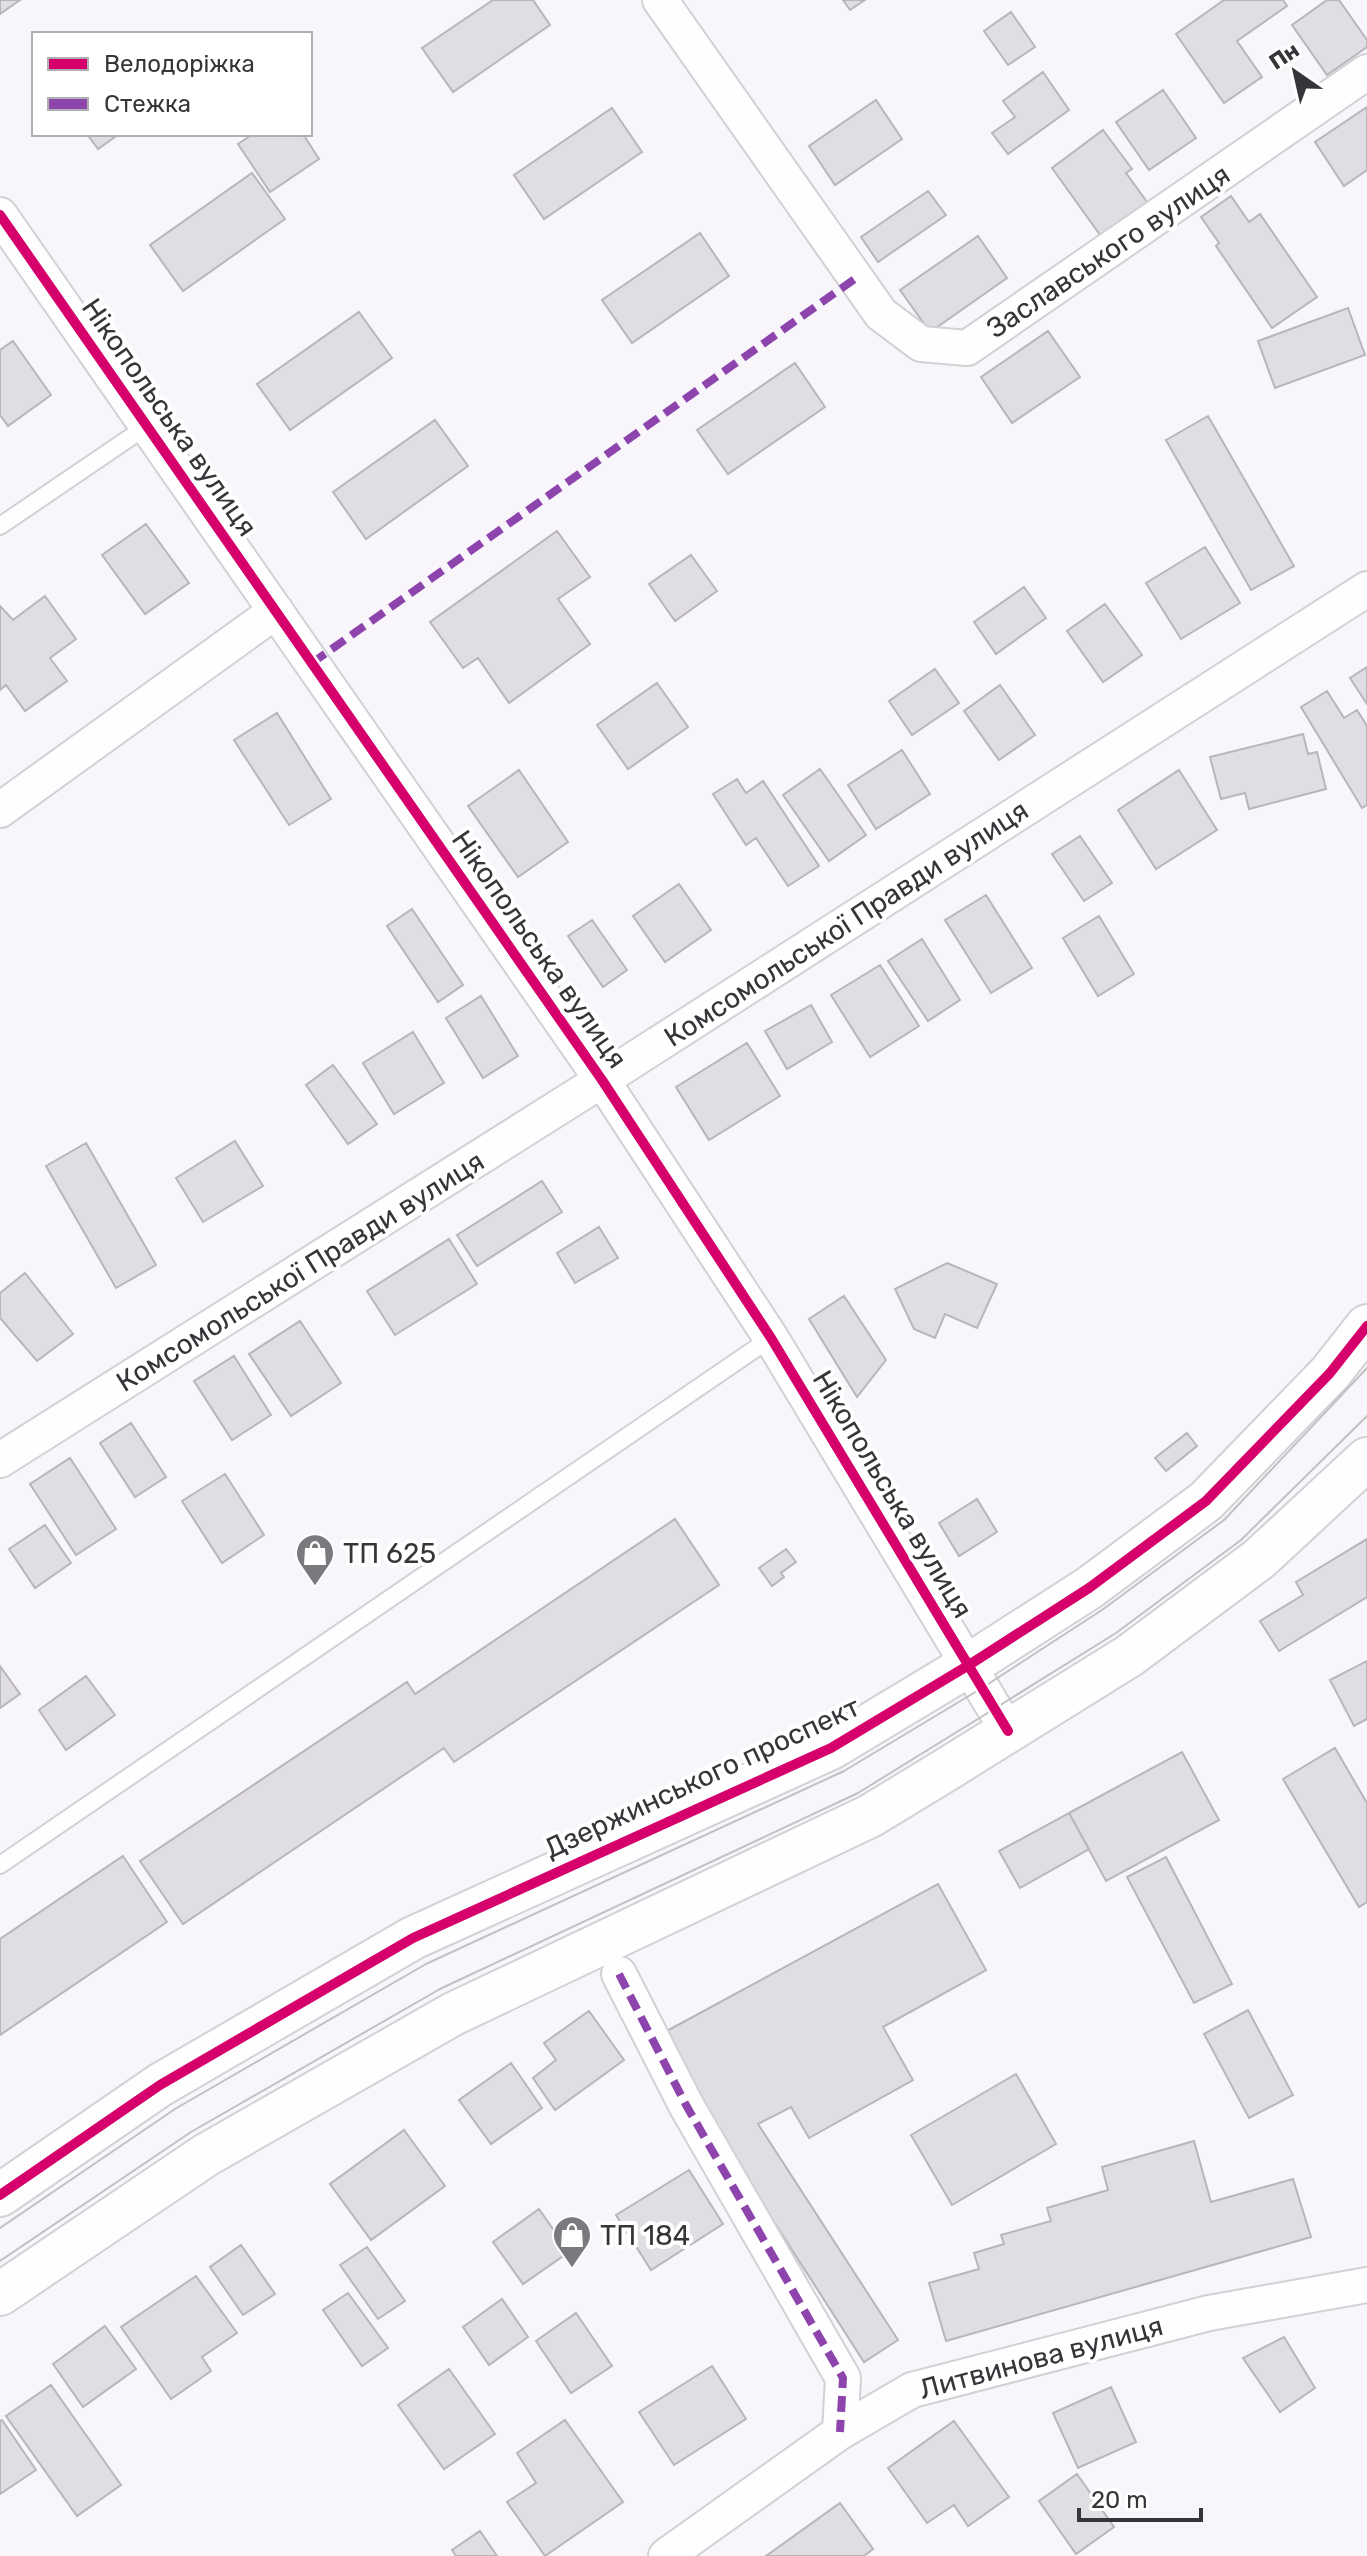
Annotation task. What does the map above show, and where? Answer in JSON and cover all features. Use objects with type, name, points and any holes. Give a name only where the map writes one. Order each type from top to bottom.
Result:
[{"type":"street","name":"Заславського вулиця","points":[[660,0],[881,314],[921,344],[967,348],[1367,72]]},
{"type":"street","name":"Нікопольська вулиця","points":[[0,215],[602,1080],[771,1338],[1008,1731]]},
{"type":"street","name":"Комсомольської Правди вулиця","points":[[0,1460],[602,1080],[1367,589]]},
{"type":"street","points":[[0,810],[276,611]]},
{"type":"street","name":"Дзержинського проспект","points":[[0,2195],[160,2085],[413,1938],[831,1748],[969,1665],[1089,1588],[1206,1501],[1330,1373],[1367,1326]]},
{"type":"street","points":[[0,2294],[206,2155],[453,2014],[870,1816],[1129,1656],[1259,1559],[1367,1459]]},
{"type":"street","points":[[619,1974],[686,2105],[843,2378],[840,2432]]},
{"type":"street","name":"Литвинова вулиця","points":[[666,2556],[840,2432],[912,2390],[1209,2313],[1367,2285]]},
{"type":"lane","points":[[0,526],[147,426]]},
{"type":"lane","points":[[0,1865],[771,1338]]},
{"type":"building","points":[[0,0],[20,0],[0,14]]},
{"type":"building","points":[[493,0],[533,0],[550,25],[453,92],[422,48]]},
{"type":"building","points":[[843,0],[865,0],[850,10]]},
{"type":"building","points":[[1224,0],[1283,0],[1287,6],[1237,41],[1262,77],[1224,103],[1176,34]]},
{"type":"building","points":[[1327,0],[1339,0],[1367,40],[1367,47],[1327,75],[1292,25]]},
{"type":"building","points":[[1011,12],[1035,47],[1008,65],[984,31]]},
{"type":"building","points":[[1043,72],[1069,110],[1008,154],[992,133],[1015,117],[1003,101]]},
{"type":"building","points":[[1163,90],[1196,138],[1149,170],[1116,122]]},
{"type":"building","points":[[876,100],[902,139],[835,185],[809,146]]},
{"type":"building","points":[[1367,107],[1367,170],[1344,186],[1315,142]]},
{"type":"building","points":[[612,108],[642,152],[544,219],[514,175]]},
{"type":"building","points":[[1103,130],[1132,169],[1126,173],[1150,206],[1103,239],[1052,168]]},
{"type":"building","points":[[88,136],[116,136],[98,149]]},
{"type":"building","points":[[250,136],[304,136],[319,159],[270,192],[238,144]]},
{"type":"building","points":[[252,173],[285,219],[183,291],[150,245]]},
{"type":"building","points":[[928,191],[946,215],[878,262],[861,237]]},
{"type":"building","points":[[1231,196],[1249,222],[1260,214],[1317,297],[1272,328],[1216,246],[1219,243],[1201,217]]},
{"type":"building","points":[[700,233],[729,276],[632,343],[602,300]]},
{"type":"building","points":[[978,236],[1007,278],[930,332],[900,290]]},
{"type":"building","points":[[1348,308],[1365,355],[1275,388],[1258,341]]},
{"type":"building","points":[[359,312],[392,358],[290,430],[257,384]]},
{"type":"building","points":[[1048,331],[1080,377],[1012,423],[981,377]]},
{"type":"building","points":[[13,341],[51,395],[8,426],[0,415],[0,350]]},
{"type":"building","points":[[795,363],[825,407],[728,474],[697,430]]},
{"type":"building","points":[[1208,416],[1294,566],[1251,590],[1166,440]]},
{"type":"building","points":[[435,420],[468,466],[366,539],[333,492]]},
{"type":"building","points":[[146,524],[189,583],[145,614],[102,555]]},
{"type":"building","points":[[557,531],[590,577],[558,599],[590,644],[509,703],[478,658],[463,668],[430,622]]},
{"type":"building","points":[[1205,547],[1240,603],[1181,639],[1146,583]]},
{"type":"building","points":[[691,555],[717,591],[675,621],[649,584]]},
{"type":"building","points":[[1024,587],[1046,618],[996,654],[974,622]]},
{"type":"building","points":[[45,596],[76,639],[50,658],[67,681],[25,711],[6,685],[0,690],[0,606],[13,620]]},
{"type":"building","points":[[1105,604],[1142,655],[1103,682],[1067,631]]},
{"type":"building","points":[[1367,667],[1367,704],[1350,678]]},
{"type":"building","points":[[935,669],[959,703],[912,735],[889,701]]},
{"type":"building","points":[[657,683],[688,727],[628,769],[597,725]]},
{"type":"building","points":[[1000,685],[1035,735],[999,760],[964,711]]},
{"type":"building","points":[[1327,691],[1344,718],[1357,710],[1367,726],[1367,805],[1362,808],[1301,707]]},
{"type":"building","points":[[277,713],[331,799],[289,825],[234,740]]},
{"type":"building","points":[[1303,734],[1308,754],[1317,752],[1326,789],[1249,809],[1245,793],[1221,799],[1210,757]]},
{"type":"building","points":[[902,750],[930,794],[876,829],[848,785]]},
{"type":"building","points":[[820,769],[866,835],[829,861],[783,795]]},
{"type":"building","points":[[519,770],[568,842],[518,877],[468,806]]},
{"type":"building","points":[[1179,770],[1217,830],[1156,869],[1118,810]]},
{"type":"building","points":[[737,779],[746,793],[763,781],[819,866],[788,886],[756,838],[746,845],[713,794]]},
{"type":"building","points":[[1080,836],[1112,883],[1084,901],[1052,854]]},
{"type":"building","points":[[679,884],[711,930],[665,962],[633,916]]},
{"type":"building","points":[[986,895],[1032,968],[991,993],[945,920]]},
{"type":"building","points":[[412,909],[463,985],[438,1002],[387,926]]},
{"type":"building","points":[[1099,916],[1134,974],[1098,996],[1063,938]]},
{"type":"building","points":[[592,920],[627,970],[603,987],[568,936]]},
{"type":"building","points":[[922,939],[960,1000],[928,1021],[888,961]]},
{"type":"building","points":[[880,965],[919,1026],[870,1057],[831,995]]},
{"type":"building","points":[[481,996],[518,1056],[483,1078],[446,1018]]},
{"type":"building","points":[[811,1005],[832,1042],[787,1069],[765,1031]]},
{"type":"building","points":[[413,1032],[444,1083],[394,1114],[363,1063]]},
{"type":"building","points":[[747,1043],[780,1096],[709,1140],[676,1087]]},
{"type":"building","points":[[333,1065],[377,1124],[348,1144],[306,1085]]},
{"type":"building","points":[[235,1141],[263,1186],[203,1222],[176,1178]]},
{"type":"building","points":[[86,1143],[156,1265],[116,1288],[46,1166]]},
{"type":"building","points":[[542,1181],[562,1212],[477,1266],[457,1235]]},
{"type":"building","points":[[599,1227],[618,1258],[575,1283],[557,1253]]},
{"type":"building","points":[[449,1239],[477,1284],[395,1335],[367,1291]]},
{"type":"building","points":[[947,1263],[997,1284],[977,1328],[945,1314],[935,1338],[914,1329],[895,1289]]},
{"type":"building","points":[[25,1273],[73,1334],[37,1361],[0,1318],[0,1293]]},
{"type":"building","points":[[844,1296],[886,1360],[857,1397],[809,1319]]},
{"type":"building","points":[[300,1321],[341,1383],[291,1416],[249,1354]]},
{"type":"building","points":[[234,1356],[271,1415],[232,1440],[194,1381]]},
{"type":"building","points":[[131,1423],[166,1477],[135,1497],[100,1443]]},
{"type":"building","points":[[1187,1433],[1197,1446],[1166,1471],[1155,1458]]},
{"type":"building","points":[[70,1458],[116,1529],[76,1555],[30,1484]]},
{"type":"building","points":[[225,1474],[264,1535],[222,1563],[182,1501]]},
{"type":"building","points":[[977,1499],[997,1532],[959,1556],[939,1523]]},
{"type":"building","points":[[675,1519],[719,1585],[454,1762],[444,1748],[183,1924],[140,1861],[407,1682],[415,1694]]},
{"type":"building","points":[[45,1525],[71,1563],[35,1588],[9,1549]]},
{"type":"building","points":[[1367,1539],[1367,1597],[1279,1651],[1260,1621],[1303,1595],[1296,1582]]},
{"type":"building","points":[[786,1549],[796,1562],[781,1573],[784,1577],[772,1586],[759,1568]]},
{"type":"building","points":[[1367,1661],[1367,1719],[1354,1726],[1330,1680]]},
{"type":"building","points":[[0,1666],[20,1694],[0,1708]]},
{"type":"building","points":[[86,1676],[115,1715],[66,1750],[39,1710]]},
{"type":"building","points":[[1335,1748],[1367,1803],[1367,1902],[1359,1907],[1283,1779]]},
{"type":"building","points":[[1182,1752],[1219,1820],[1106,1881],[1069,1813]]},
{"type":"building","points":[[1069,1813],[1089,1849],[1020,1888],[999,1851]]},
{"type":"building","points":[[123,1856],[167,1922],[0,2035],[0,1939]]},
{"type":"building","points":[[1166,1857],[1232,1984],[1194,2003],[1127,1877]]},
{"type":"building","points":[[938,1884],[986,1970],[883,2027],[913,2080],[809,2138],[791,2107],[758,2124],[898,2340],[864,2362],[724,2144],[663,2033]]},
{"type":"building","points":[[1248,2010],[1293,2095],[1249,2118],[1204,2034]]},
{"type":"building","points":[[589,2011],[624,2060],[555,2110],[533,2078],[556,2060],[544,2043]]},
{"type":"building","points":[[511,2063],[542,2108],[491,2144],[459,2100]]},
{"type":"building","points":[[1016,2074],[1056,2144],[952,2205],[911,2135]]},
{"type":"building","points":[[404,2130],[445,2186],[371,2240],[330,2184]]},
{"type":"building","points":[[1194,2141],[1211,2202],[1293,2179],[1311,2237],[946,2341],[929,2283],[979,2269],[974,2253],[1004,2244],[1001,2235],[1051,2221],[1047,2208],[1108,2190],[1102,2167]]},
{"type":"building","points":[[689,2170],[723,2224],[651,2270],[616,2215]]},
{"type":"building","points":[[539,2209],[569,2252],[523,2284],[493,2242]]},
{"type":"building","points":[[241,2245],[275,2294],[243,2315],[210,2267]]},
{"type":"building","points":[[367,2247],[405,2301],[378,2319],[340,2265]]},
{"type":"building","points":[[196,2276],[237,2333],[202,2357],[211,2371],[171,2399],[121,2327]]},
{"type":"building","points":[[348,2293],[388,2348],[362,2366],[323,2310]]},
{"type":"building","points":[[502,2299],[528,2337],[489,2365],[463,2327]]},
{"type":"building","points":[[576,2313],[612,2366],[571,2393],[536,2341]]},
{"type":"building","points":[[105,2326],[136,2369],[83,2407],[53,2364]]},
{"type":"building","points":[[1284,2337],[1315,2388],[1280,2412],[1243,2358]]},
{"type":"building","points":[[712,2366],[746,2419],[674,2465],[639,2412]]},
{"type":"building","points":[[449,2369],[495,2434],[444,2469],[398,2405]]},
{"type":"building","points":[[51,2385],[121,2485],[77,2516],[6,2416]]},
{"type":"building","points":[[1111,2387],[1136,2442],[1078,2468],[1053,2413]]},
{"type":"building","points":[[565,2420],[623,2502],[545,2556],[507,2502],[536,2483],[517,2453]]},
{"type":"building","points":[[0,2421],[36,2470],[0,2494]]},
{"type":"building","points":[[954,2421],[1009,2497],[968,2526],[954,2505],[927,2523],[888,2468]]},
{"type":"building","points":[[1077,2474],[1114,2527],[1076,2554],[1039,2501]]},
{"type":"building","points":[[840,2503],[873,2549],[864,2556],[766,2556]]},
{"type":"building","points":[[480,2531],[497,2556],[456,2556],[452,2550]]},
{"type":"tram line","points":[[0,2228],[175,2109],[426,1964],[844,1771],[982,1688],[1102,1610],[1224,1520],[1367,1368]]},
{"type":"tram line","points":[[0,2261],[191,2132],[440,1989],[858,1793],[994,1709],[1116,1633],[1241,1540],[1367,1416]]},
{"type":"marked path","points":[[312,663],[856,278]]},
{"type":"marked path","points":[[619,1974],[686,2105],[843,2378],[840,2432]]},
{"type":"cycle path","points":[[0,215],[602,1080],[771,1338],[1008,1731]]},
{"type":"cycle path","points":[[0,2195],[160,2085],[413,1938],[831,1748],[969,1665],[1089,1588],[1206,1501],[1330,1373],[1367,1326]]},
{"type":"place","name":"ТП 625","points":[[315,1587]]},
{"type":"place","name":"ТП 184","points":[[572,2269]]}]
